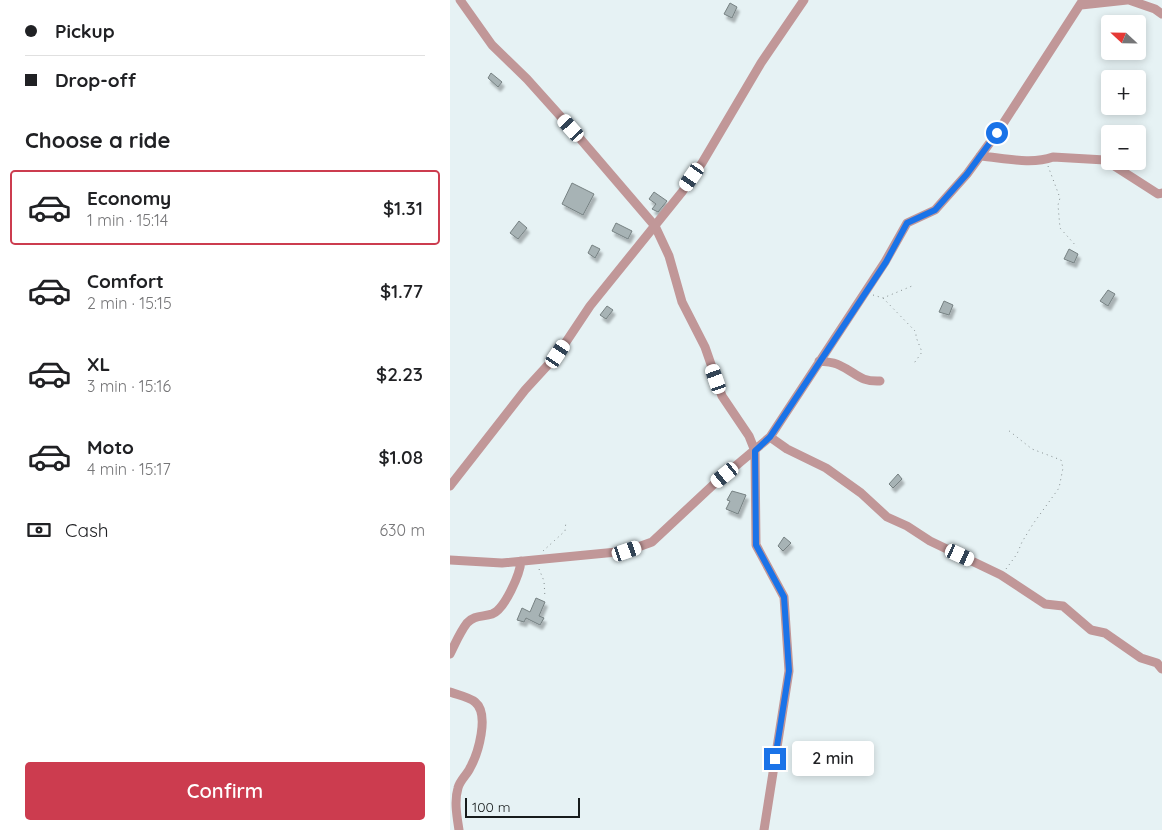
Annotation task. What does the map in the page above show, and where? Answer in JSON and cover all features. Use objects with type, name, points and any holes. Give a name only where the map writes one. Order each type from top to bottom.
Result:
[{"type":"street","points":[[460,0],[492,45],[527,79],[565,121],[655,226],[668,256],[682,302],[705,347],[722,396],[749,436],[755,451],[756,545],[784,597],[789,671],[764,830]]},
{"type":"street","points":[[450,486],[525,390],[558,354],[590,306],[682,192],[702,163],[760,63],[804,0]]},
{"type":"street","points":[[450,560],[502,563],[627,551],[652,542],[713,485],[770,437],[886,262],[907,223],[935,210],[967,174],[997,133],[1082,2],[1128,0],[1155,9],[1162,14]]},
{"type":"street","points":[[980,156],[1019,160],[1045,160],[1053,157],[1105,160],[1158,194],[1162,194]]},
{"type":"street","points":[[819,361],[839,365],[868,381],[880,381]]},
{"type":"street","points":[[770,437],[786,449],[826,468],[861,493],[887,517],[907,526],[930,541],[1001,575],[1045,604],[1064,606],[1091,630],[1105,633],[1141,658],[1157,663],[1162,669]]},
{"type":"street","points":[[450,654],[467,624],[474,618],[494,614],[508,597],[518,575],[521,561]]},
{"type":"street","points":[[450,692],[477,704],[483,721],[472,765],[458,786],[459,830]]},
{"type":"path","points":[[1045,160],[1060,198],[1058,205],[1060,228],[1077,247]]},
{"type":"path","points":[[866,290],[875,297],[883,298],[912,286]]},
{"type":"path","points":[[883,298],[916,332],[922,352],[915,362],[910,364]]},
{"type":"path","points":[[1001,575],[1016,554],[1032,524],[1059,488],[1063,468],[1060,460],[1032,449],[1008,430]]},
{"type":"path","points":[[545,598],[544,581],[538,567],[539,559],[541,552],[565,531],[566,521]]},
{"type":"building","points":[[730,3],[737,7],[732,18],[724,14]]},
{"type":"building","points":[[491,73],[502,82],[498,87],[488,78]]},
{"type":"building","points":[[572,183],[594,194],[583,215],[562,204]]},
{"type":"building","points":[[654,192],[667,201],[658,212],[652,209],[656,204],[649,199]]},
{"type":"building","points":[[519,221],[527,228],[518,239],[510,233]]},
{"type":"building","points":[[616,223],[632,231],[628,239],[612,231]]},
{"type":"building","points":[[592,245],[600,249],[595,258],[588,253]]},
{"type":"building","points":[[1069,249],[1078,254],[1074,263],[1064,259]]},
{"type":"building","points":[[1108,290],[1115,294],[1108,306],[1100,301]]},
{"type":"building","points":[[944,301],[953,305],[949,315],[939,312]]},
{"type":"building","points":[[607,306],[613,310],[606,319],[600,315]]},
{"type":"building","points":[[898,474],[902,479],[893,488],[889,484]]},
{"type":"building","points":[[732,491],[746,495],[738,514],[726,509],[730,501],[727,500]]},
{"type":"building","points":[[784,537],[791,543],[783,551],[778,546]]},
{"type":"building","points":[[536,598],[545,602],[539,616],[544,618],[540,625],[526,618],[524,622],[517,620],[522,608],[530,612]]},
{"type":"route","points":[[775,759],[789,671],[784,597],[756,545],[755,451],[770,437],[828,346],[886,262],[907,223],[935,210],[967,174],[997,133]]}]
